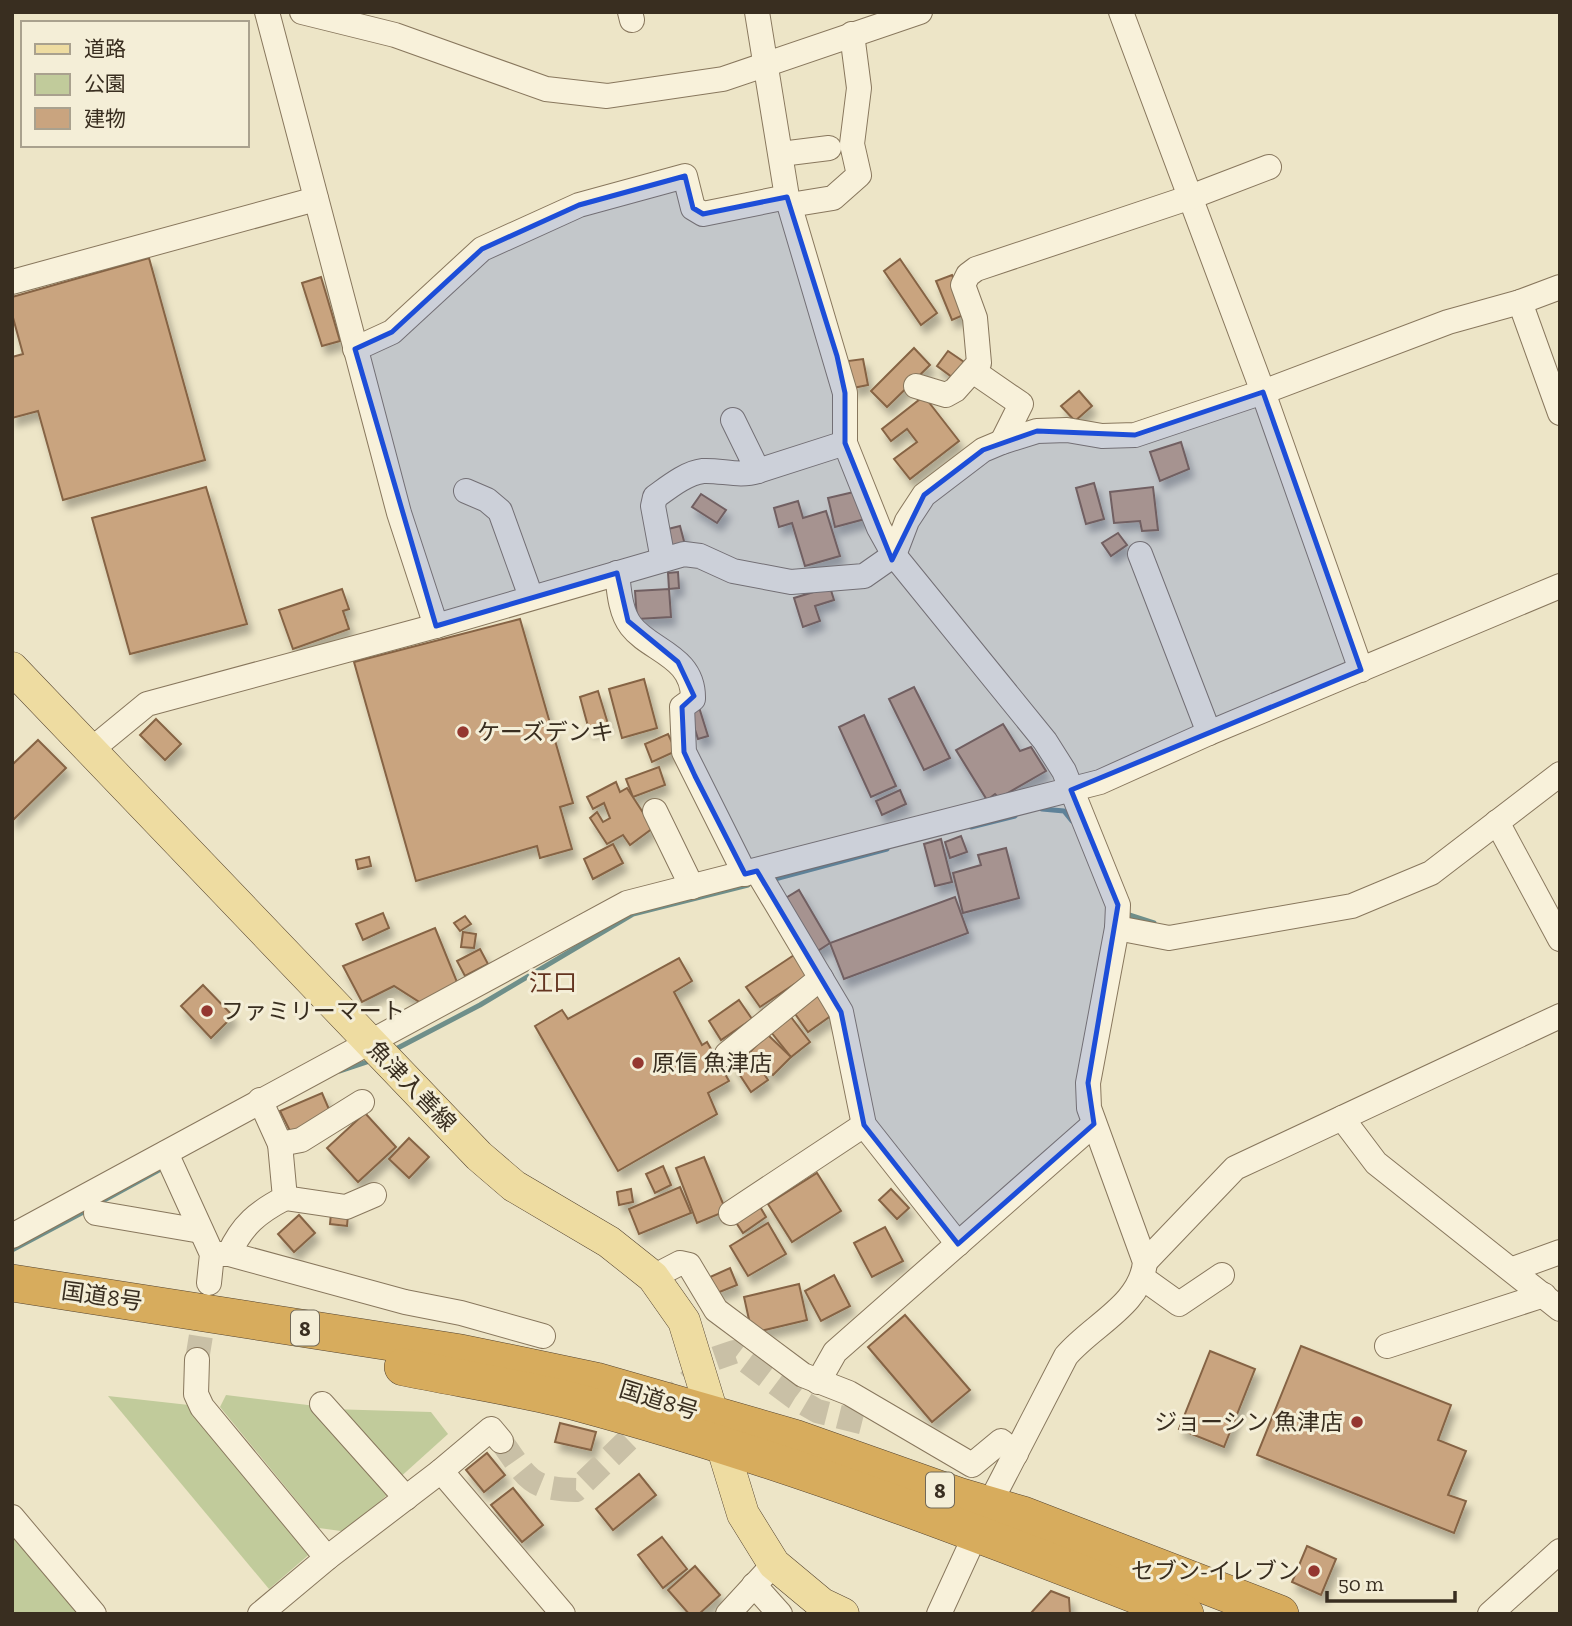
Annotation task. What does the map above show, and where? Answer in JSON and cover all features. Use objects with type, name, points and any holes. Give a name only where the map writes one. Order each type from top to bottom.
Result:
[{"type":"highway","name":"国道8号","points":[[12,1283],[461,1353],[596,1381],[718,1431],[983,1518],[1185,1614]]},
{"type":"highway","name":"国道8号","points":[[12,1301],[362,1359],[718,1431]]},
{"type":"highway","name":"国道8号","points":[[983,1518],[1023,1514],[1280,1614]]},
{"type":"main road","name":"魚津入善線","points":[[15,676],[91,750],[479,1156],[514,1186],[609,1242],[653,1277],[684,1321],[696,1367],[764,1575],[843,1614]]},
{"type":"street","points":[[267,12],[398,513],[436,626]]},
{"type":"street","points":[[302,12],[395,35],[546,89],[607,96],[710,81],[766,65],[917,13]]},
{"type":"street","points":[[757,12],[789,201],[842,381],[847,419],[845,443],[879,528],[894,555],[1045,741],[1065,771],[1118,905],[1117,928],[1088,1083],[1089,1108],[1144,1270],[1180,1304],[1222,1275]]},
{"type":"street","points":[[1121,12],[1262,392],[1361,670]]},
{"type":"street","points":[[355,349],[392,332],[482,249],[579,205],[685,176],[693,208],[703,214],[789,201],[833,198],[859,175],[852,145],[859,88],[852,34]]},
{"type":"street","points":[[781,154],[829,148]]},
{"type":"street","points":[[916,386],[946,396],[979,363],[975,318],[965,297],[963,285],[968,275],[1269,167]]},
{"type":"street","points":[[12,282],[316,199]]},
{"type":"street","points":[[91,750],[146,704],[436,626],[684,554],[699,556],[733,571],[791,582],[864,576],[894,555],[906,521],[923,495],[983,450],[1002,442],[1037,430],[1067,430],[1102,436],[1135,435],[1262,392],[1448,323],[1520,302],[1560,286]]},
{"type":"street","points":[[1520,302],[1560,413]]},
{"type":"street","points":[[973,371],[1021,404],[1002,442]]},
{"type":"street","points":[[733,420],[758,471]]},
{"type":"street","points":[[663,560],[653,506],[655,497],[690,475],[703,471],[747,474],[845,443]]},
{"type":"street","points":[[466,491],[487,500],[500,511],[531,597]]},
{"type":"street","points":[[1140,554],[1209,733]]},
{"type":"street","points":[[617,573],[621,601],[633,629],[678,662],[689,680],[693,699],[682,707],[684,752],[751,872],[841,1012],[864,1125],[958,1244]]},
{"type":"street","points":[[12,1236],[627,902],[1100,782],[1209,733],[1560,586]]},
{"type":"street","points":[[1117,928],[1168,939],[1352,906],[1431,873],[1560,774]]},
{"type":"street","points":[[655,811],[692,887]]},
{"type":"street","points":[[1497,822],[1560,939]]},
{"type":"street","points":[[727,1054],[821,978]]},
{"type":"street","points":[[939,1614],[983,1518],[1066,1356],[1080,1339],[1135,1294],[1144,1270],[1235,1168],[1560,1016]]},
{"type":"street","points":[[260,1100],[280,1144],[285,1198]]},
{"type":"street","points":[[280,1144],[301,1140],[362,1102]]},
{"type":"street","points":[[1342,1118],[1376,1163],[1552,1302]]},
{"type":"street","points":[[818,1382],[835,1352],[1094,1124]]},
{"type":"street","points":[[731,1213],[864,1125]]},
{"type":"street","points":[[166,1153],[201,1231],[220,1254],[405,1302],[461,1313],[543,1336]]},
{"type":"street","points":[[209,1283],[220,1254],[256,1213],[285,1198],[346,1207],[374,1195]]},
{"type":"street","points":[[96,1213],[201,1231]]},
{"type":"street","points":[[1513,1269],[1560,1252]]},
{"type":"street","points":[[653,1277],[680,1263],[689,1265],[716,1310],[803,1375],[849,1393],[877,1420],[972,1465],[1001,1441],[1016,1454]]},
{"type":"street","points":[[1387,1346],[1552,1302]]},
{"type":"street","points":[[197,1360],[196,1394],[202,1407],[327,1558]]},
{"type":"street","points":[[322,1404],[406,1497]]},
{"type":"street","points":[[260,1614],[491,1429],[501,1441]]},
{"type":"street","points":[[441,1471],[562,1614]]},
{"type":"street","points":[[12,1517],[94,1614]]},
{"type":"street","points":[[1490,1614],[1560,1551]]},
{"type":"street","points":[[728,1614],[764,1575],[780,1614]]},
{"type":"highlighted area","points":[[685,176],[693,208],[703,214],[787,197],[837,356],[845,393],[845,443],[892,560],[924,495],[983,450],[1037,431],[1135,435],[1263,392],[1361,670],[1071,790],[1118,905],[1088,1083],[1094,1124],[958,1244],[864,1125],[841,1012],[757,871],[745,874],[695,776],[684,752],[682,707],[694,696],[678,662],[628,621],[617,573],[436,626],[355,349],[392,332],[482,249],[579,205]]},
{"type":"green space","points":[[226,1395],[316,1406],[389,1493],[348,1532],[319,1528],[220,1407]]},
{"type":"green space","points":[[108,1396],[189,1405],[312,1552],[269,1589]]},
{"type":"green space","points":[[329,1409],[431,1412],[448,1434],[397,1480]]},
{"type":"green space","points":[[12,1527],[86,1614],[12,1614]]},
{"type":"building","points":[[149,258],[205,460],[63,500],[38,411],[12,418],[12,357],[23,354],[12,314],[12,297]]},
{"type":"building","points":[[900,259],[937,313],[921,325],[884,271]]},
{"type":"building","points":[[952,275],[968,313],[952,320],[936,281]]},
{"type":"building","points":[[321,277],[340,341],[322,346],[302,283]]},
{"type":"building","points":[[914,348],[930,365],[887,407],[871,391]]},
{"type":"building","points":[[948,351],[967,364],[956,380],[937,366]]},
{"type":"building","points":[[863,359],[868,385],[853,388],[848,361]]},
{"type":"building","points":[[1079,391],[1092,406],[1075,421],[1061,406]]},
{"type":"building","points":[[924,396],[959,441],[910,479],[894,459],[917,442],[907,429],[891,441],[882,429]]},
{"type":"building","points":[[1181,442],[1189,469],[1160,481],[1150,452]]},
{"type":"building","points":[[1094,483],[1104,519],[1086,524],[1076,488]]},
{"type":"building","points":[[206,487],[247,624],[130,654],[92,518]]},
{"type":"building","points":[[1153,487],[1158,530],[1142,531],[1140,521],[1114,523],[1110,492]]},
{"type":"building","points":[[858,491],[865,519],[835,527],[828,498]]},
{"type":"building","points":[[701,494],[726,510],[717,523],[692,507]]},
{"type":"building","points":[[798,501],[803,518],[826,511],[840,556],[805,566],[792,523],[779,527],[774,508]]},
{"type":"building","points":[[680,526],[685,545],[669,549],[664,530]]},
{"type":"building","points":[[1118,533],[1127,545],[1111,556],[1102,543]]},
{"type":"building","points":[[678,572],[679,588],[669,589],[668,573]]},
{"type":"building","points":[[830,587],[834,600],[815,606],[820,621],[803,627],[794,598]]},
{"type":"building","points":[[342,589],[349,609],[343,611],[349,629],[293,649],[279,610]]},
{"type":"building","points":[[669,589],[671,617],[637,619],[635,591]]},
{"type":"building","name":"ケーズデンキ","points":[[520,619],[573,803],[560,807],[572,849],[540,858],[537,846],[416,881],[354,662]]},
{"type":"building","points":[[644,679],[657,728],[622,738],[609,689]]},
{"type":"building","points":[[914,687],[950,758],[924,770],[889,699]]},
{"type":"building","points":[[598,691],[608,724],[589,730],[580,697]]},
{"type":"building","points":[[698,704],[708,736],[698,739],[688,708]]},
{"type":"building","points":[[864,715],[896,786],[871,797],[839,727]]},
{"type":"building","points":[[156,719],[181,744],[165,760],[140,735]]},
{"type":"building","points":[[1003,724],[1020,751],[1031,747],[1046,771],[999,798],[995,794],[987,800],[956,750]]},
{"type":"building","points":[[668,734],[676,751],[652,762],[645,744]]},
{"type":"building","points":[[38,740],[66,768],[12,821],[12,765]]},
{"type":"building","points":[[659,767],[665,785],[633,797],[626,779]]},
{"type":"building","points":[[616,782],[620,792],[627,788],[653,828],[630,845],[623,835],[607,844],[590,818],[597,812],[603,822],[610,818],[604,803],[593,809],[587,797]]},
{"type":"building","points":[[900,790],[906,804],[882,815],[876,801]]},
{"type":"building","points":[[961,836],[967,852],[950,858],[945,842]]},
{"type":"building","points":[[941,839],[952,882],[935,886],[924,844]]},
{"type":"building","points":[[613,844],[623,863],[593,879],[584,859]]},
{"type":"building","points":[[1006,848],[1019,898],[963,913],[953,873],[981,865],[978,855]]},
{"type":"building","points":[[369,857],[371,866],[358,869],[356,860]]},
{"type":"building","points":[[799,890],[830,943],[816,952],[784,899]]},
{"type":"building","points":[[955,897],[968,933],[844,979],[830,943]]},
{"type":"building","points":[[383,913],[389,928],[363,940],[356,924]]},
{"type":"building","points":[[465,916],[471,924],[460,931],[454,923]]},
{"type":"building","points":[[435,928],[457,982],[421,1003],[394,986],[362,1002],[343,966]]},
{"type":"building","points":[[463,932],[476,934],[474,948],[461,947]]},
{"type":"building","points":[[480,949],[488,964],[465,976],[457,961]]},
{"type":"building","points":[[797,953],[811,973],[760,1007],[746,987]]},
{"type":"building","name":"原信 魚津店","points":[[679,958],[692,981],[674,992],[702,1045],[707,1042],[729,1081],[708,1093],[717,1114],[618,1171],[535,1026],[562,1010],[568,1019]]},
{"type":"building","name":"ファミリーマート","points":[[203,985],[233,1016],[211,1038],[181,1006]]},
{"type":"building","points":[[816,994],[832,1015],[808,1032],[793,1011]]},
{"type":"building","points":[[739,1000],[752,1019],[721,1040],[709,1021]]},
{"type":"building","points":[[791,1017],[810,1042],[791,1057],[771,1032]]},
{"type":"building","points":[[767,1034],[791,1057],[773,1075],[750,1052]]},
{"type":"building","points":[[750,1052],[768,1080],[751,1092],[732,1063]]},
{"type":"building","points":[[322,1093],[331,1114],[292,1135],[280,1111]]},
{"type":"building","points":[[365,1113],[396,1147],[358,1182],[327,1148]]},
{"type":"building","points":[[409,1138],[429,1157],[409,1178],[389,1159]]},
{"type":"building","points":[[704,1157],[726,1211],[697,1223],[676,1168]]},
{"type":"building","points":[[663,1166],[671,1185],[655,1193],[646,1174]]},
{"type":"building","points":[[817,1173],[841,1211],[792,1242],[768,1204]]},
{"type":"building","points":[[680,1187],[691,1213],[639,1234],[629,1209]]},
{"type":"building","points":[[631,1189],[633,1202],[619,1205],[617,1192]]},
{"type":"building","points":[[891,1189],[909,1208],[897,1219],[879,1200]]},
{"type":"building","points":[[759,1205],[766,1217],[743,1233],[735,1221]]},
{"type":"building","points":[[331,1213],[348,1215],[347,1226],[330,1224]]},
{"type":"building","points":[[299,1215],[315,1233],[294,1252],[278,1234]]},
{"type":"building","points":[[768,1223],[786,1254],[748,1276],[730,1246]]},
{"type":"building","points":[[885,1227],[903,1261],[872,1277],[854,1243]]},
{"type":"building","points":[[730,1268],[737,1285],[717,1293],[710,1277]]},
{"type":"building","points":[[834,1275],[850,1306],[821,1321],[805,1291]]},
{"type":"building","points":[[799,1284],[807,1320],[752,1333],[744,1297]]},
{"type":"building","points":[[905,1315],[970,1390],[932,1422],[868,1347]]},
{"type":"building","name":"ジョーシン 魚津店","points":[[1301,1346],[1451,1405],[1438,1440],[1466,1451],[1448,1495],[1466,1501],[1454,1533],[1257,1455]]},
{"type":"building","points":[[1210,1351],[1255,1369],[1224,1447],[1179,1429]]},
{"type":"building","points":[[560,1423],[596,1432],[591,1450],[555,1442]]},
{"type":"building","points":[[487,1453],[505,1475],[484,1492],[466,1470]]},
{"type":"building","points":[[639,1474],[656,1495],[613,1530],[596,1509]]},
{"type":"building","points":[[513,1488],[543,1525],[522,1542],[491,1505]]},
{"type":"building","points":[[662,1537],[687,1569],[663,1588],[638,1555]]},
{"type":"building","name":"セブン-イレブン","points":[[1307,1546],[1336,1559],[1321,1595],[1292,1582]]},
{"type":"building","points":[[695,1566],[720,1595],[699,1614],[689,1614],[668,1590]]},
{"type":"building","points":[[1051,1591],[1069,1598],[1070,1614],[1030,1614]]},
{"type":"waterway","points":[[1042,809],[1064,811],[1072,821]]},
{"type":"waterway","points":[[971,827],[1015,816]]},
{"type":"waterway","points":[[771,880],[887,849]]},
{"type":"waterway","points":[[392,1051],[480,1005],[633,914],[748,885]]},
{"type":"waterway","points":[[1123,913],[1154,923]]},
{"type":"waterway","points":[[340,1071],[373,1060]]},
{"type":"waterway","points":[[97,1204],[159,1170]]},
{"type":"waterway","points":[[12,1250],[89,1209]]},
{"type":"tunnel","points":[[197,1360],[207,1298]]},
{"type":"tunnel","points":[[501,1441],[517,1464],[538,1484],[576,1490],[711,1360],[734,1352],[795,1398],[817,1411],[872,1425]]},
{"type":"place","name":"ケーズデンキ","points":[[463,732]]},
{"type":"place","name":"ファミリーマート","points":[[207,1011]]},
{"type":"place","name":"原信 魚津店","points":[[638,1063]]},
{"type":"place","name":"ジョーシン 魚津店","points":[[1357,1422]]},
{"type":"place","name":"セブン-イレブン","points":[[1314,1571]]},
{"type":"district","name":"江口","points":[[553,982]]}]
